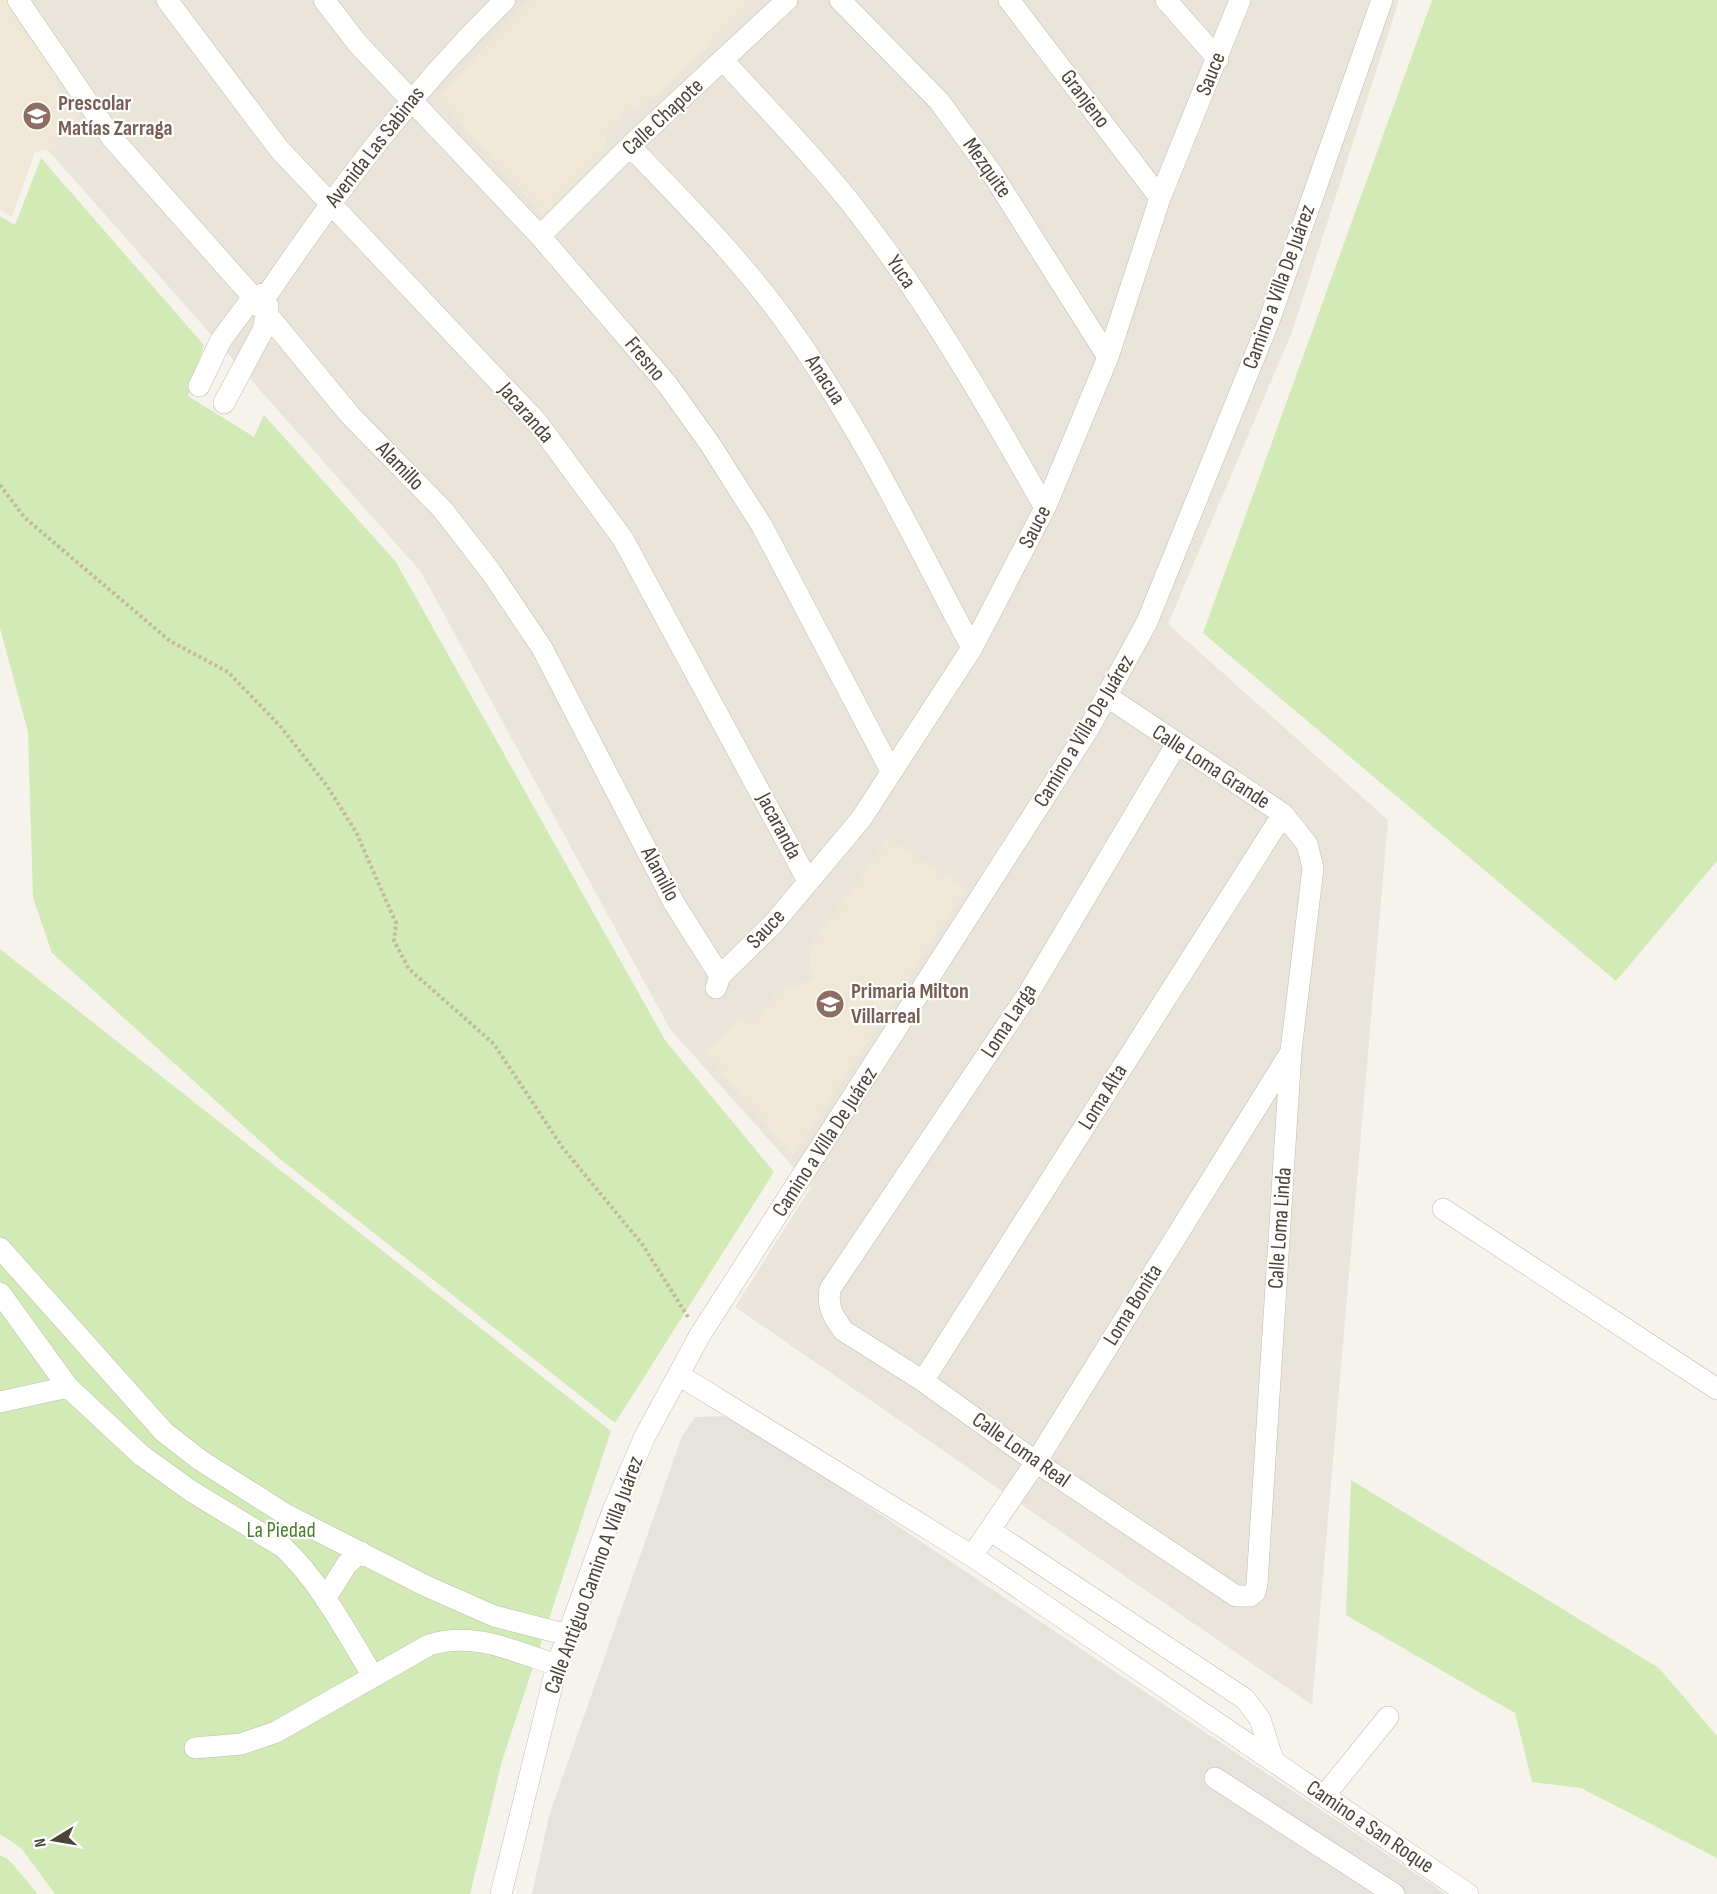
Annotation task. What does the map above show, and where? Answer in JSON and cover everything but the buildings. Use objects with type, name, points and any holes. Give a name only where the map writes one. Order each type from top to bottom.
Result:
[{"type":"street","name":"Alamillo","points":[[18,0],[112,138],[261,295],[267,315],[350,415],[442,510],[491,572],[542,648],[717,982]]},
{"type":"street","name":"Jacaranda","points":[[167,0],[279,149],[537,422],[623,539],[808,881]]},
{"type":"street","name":"Fresno","points":[[324,0],[358,44],[411,97],[540,236],[667,384],[710,444],[762,526],[891,771]]},
{"type":"street","name":"Calle Chapote","points":[[540,236],[630,146],[787,0]]},
{"type":"street","name":"Mezquite","points":[[840,0],[939,101],[993,175],[1108,357]]},
{"type":"street","name":"Granjeno","points":[[1009,0],[1160,198]]},
{"type":"street","points":[[1166,0],[1218,59]]},
{"type":"street","name":"Sauce","points":[[717,982],[773,924],[861,819],[972,648],[1045,508],[1108,357],[1160,198],[1240,0]]},
{"type":"street","name":"Camino a Villa De Juárez","points":[[664,1401],[700,1335],[1108,697],[1147,622],[1269,321],[1382,0]]},
{"type":"street","name":"Avenida Las Sabinas","points":[[199,386],[221,340],[261,295],[411,97],[498,3]]},
{"type":"street","name":"Yuca","points":[[723,60],[852,204],[898,267],[1010,446],[1045,508]]},
{"type":"street","name":"Anacua","points":[[630,146],[736,258],[792,330],[843,406],[972,648]]},
{"type":"street","points":[[224,403],[248,361],[267,315]]},
{"type":"street","name":"Calle Loma Grande","points":[[1108,697],[1176,745],[1283,814],[1306,844]]},
{"type":"street","name":"Loma Larga","points":[[830,1289],[1028,994],[1176,745]]},
{"type":"street","name":"Loma Alta","points":[[923,1381],[1283,814]]},
{"type":"street","name":"Calle Loma Linda","points":[[1236,1596],[1250,1596],[1257,1584],[1291,1052],[1312,868],[1306,844]]},
{"type":"street","name":"Loma Bonita","points":[[972,1556],[1036,1462],[1291,1052]]},
{"type":"street","points":[[1443,1209],[1717,1389]]},
{"type":"street","points":[[0,1248],[164,1432],[200,1460],[285,1514],[426,1586],[494,1616],[568,1635]]},
{"type":"street","name":"Calle Loma Real","points":[[830,1289],[830,1310],[844,1331],[923,1381],[1036,1462],[1236,1596]]},
{"type":"street","points":[[0,1293],[68,1387],[141,1455],[191,1491],[283,1547],[325,1599],[373,1676]]},
{"type":"street","name":"Camino a San Roque","points":[[679,1375],[972,1556],[1468,1894]]},
{"type":"street","points":[[0,1402],[68,1387]]},
{"type":"street","name":"Calle Antiguo Camino A Villa Juárez","points":[[501,1894],[557,1665],[612,1513],[645,1436],[664,1401]]},
{"type":"street","points":[[141,1455],[164,1432]]},
{"type":"street","points":[[991,1531],[1245,1699],[1260,1719],[1273,1760]]},
{"type":"street","points":[[325,1599],[340,1574],[360,1552]]},
{"type":"street","points":[[195,1748],[241,1744],[276,1732],[429,1645],[464,1638],[557,1665]]},
{"type":"street","points":[[1325,1795],[1388,1717]]},
{"type":"street","points":[[1215,1778],[1394,1894]]},
{"type":"path","points":[[0,485],[25,518],[170,641],[228,672],[280,727],[327,786],[356,832],[396,923],[394,941],[409,969],[494,1044],[562,1147],[642,1244],[700,1335]]},
{"type":"shaded area","points":[[0,0],[1399,0],[1292,332],[1168,624],[1388,820],[1312,1705],[735,1307],[811,1187],[670,1029],[421,572],[24,123]]},
{"type":"shaded area","name":"Prescolar Matías Zarraga","points":[[0,0],[7,0],[55,70],[62,102],[87,129],[55,136],[57,148],[35,152],[12,217],[0,210]]},
{"type":"shaded area","points":[[530,0],[757,0],[654,98],[625,113],[608,133],[602,154],[544,216],[438,98]]},
{"type":"shaded area","name":"Primaria Milton Villarreal","points":[[889,838],[967,889],[793,1157],[706,1054],[739,1019],[760,1015],[776,993],[813,979],[809,962],[811,945]]},
{"type":"shaded area","points":[[734,1416],[1446,1894],[532,1894],[549,1816],[682,1436],[695,1417]]},
{"type":"green space","points":[[1432,0],[1717,0],[1717,861],[1616,981],[1203,633]]},
{"type":"green space","points":[[41,158],[204,345],[188,396],[254,437],[264,415],[396,562],[665,1040],[774,1172],[615,1423],[280,1159],[52,953],[33,898],[28,732],[0,628],[0,216],[15,225]]},
{"type":"green space","name":"La Piedad","points":[[0,949],[611,1431],[502,1761],[470,1894],[55,1894],[21,1848],[0,1834]]},
{"type":"green space","points":[[1351,1480],[1659,1668],[1717,1736],[1717,1858],[1581,1788],[1532,1782],[1515,1713],[1346,1615]]},
{"type":"green space","points":[[0,1855],[9,1860],[38,1894],[0,1894]]},
{"type":"place","name":"Prescolar Matías Zarraga","points":[[37,116]]},
{"type":"place","name":"Primaria Milton Villarreal","points":[[830,1004]]}]
